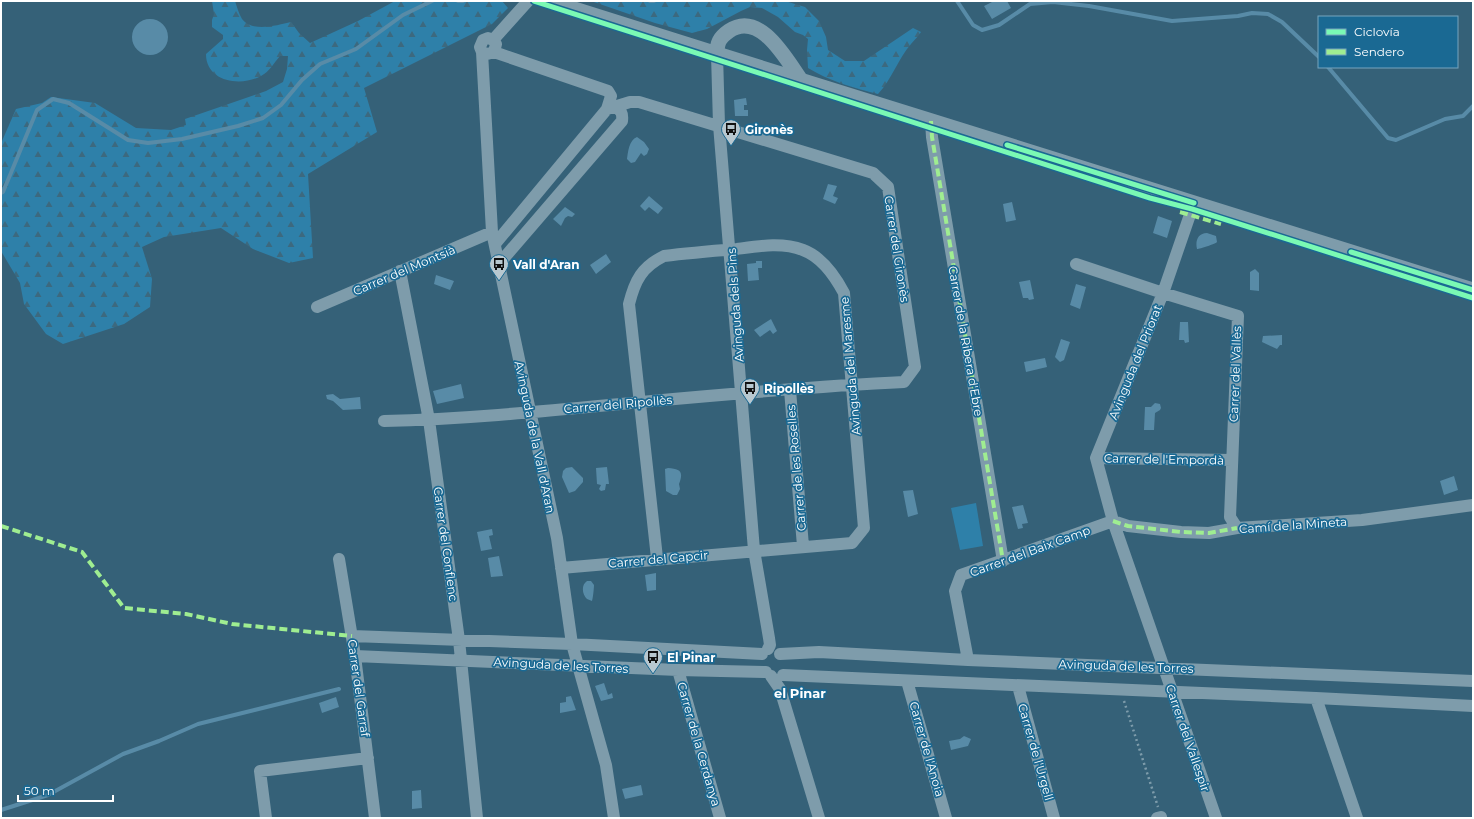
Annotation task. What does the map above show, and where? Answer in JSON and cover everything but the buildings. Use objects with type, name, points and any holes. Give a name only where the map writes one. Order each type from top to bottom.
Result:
[{"type":"street","points":[[495,244],[610,107],[611,96],[608,91],[488,52],[480,47],[481,42],[488,38],[493,40],[528,1]]},
{"type":"street","points":[[549,1],[1473,290]]},
{"type":"street","points":[[717,54],[717,44],[722,37],[731,30],[740,27],[759,29],[767,34],[777,46],[801,80]]},
{"type":"street","name":"Avinguda de la Vall d'Aran","points":[[488,52],[492,232],[557,538],[572,644],[606,765],[614,818]]},
{"type":"street","name":"Avinguda dels Pins","points":[[717,54],[719,125],[754,550],[770,645],[765,652]]},
{"type":"street","name":"Carrer del Gironès","points":[[610,107],[630,102],[639,102],[719,125],[872,173],[888,187],[915,366],[904,382],[852,385]]},
{"type":"street","points":[[498,265],[622,121],[622,112],[610,107]]},
{"type":"street","name":"Carrer de la Ribera d'Ebre","points":[[931,120],[932,137],[1003,561]]},
{"type":"street","name":"Avinguda del Priorat","points":[[1096,458],[1162,293],[1194,203]]},
{"type":"street","name":"Carrer del Montsià","points":[[317,307],[492,232]]},
{"type":"street","name":"Avinguda del Maresme","points":[[657,558],[630,304],[633,287],[641,274],[652,262],[664,256],[777,245],[789,246],[814,255],[828,268],[844,293],[864,528],[852,543],[754,550]]},
{"type":"street","name":"Carrer del Vallès","points":[[1076,264],[1162,293],[1238,316],[1230,517],[1237,528]]},
{"type":"street","name":"Carrer del Conflenc","points":[[400,271],[429,420],[459,640],[477,818]]},
{"type":"street","name":"Carrer del Ripollès","points":[[384,421],[429,420],[530,413],[742,393],[852,385]]},
{"type":"street","name":"Carrer de les Roselles","points":[[790,390],[803,546]]},
{"type":"street","points":[[1096,458],[1113,521]]},
{"type":"street","name":"Carrer de l'Empordà","points":[[1096,458],[1232,460]]},
{"type":"street","name":"Camí de la Mineta","points":[[1113,521],[1128,526],[1181,532],[1209,533],[1237,528],[1362,520],[1473,505]]},
{"type":"street","name":"Carrer del Baix Camp","points":[[968,660],[955,591],[962,575],[1113,521]]},
{"type":"street","name":"Carrer del Vallespir","points":[[1113,521],[1216,818]]},
{"type":"street","name":"Carrer del Capcir","points":[[561,568],[754,550]]},
{"type":"street","name":"Carrer del Garraf","points":[[339,560],[355,656],[375,818]]},
{"type":"street","name":"Avinguda de les Torres","points":[[352,636],[765,652]]},
{"type":"street","points":[[776,675],[786,672],[786,662],[780,654],[774,650],[765,652],[760,663],[776,675],[819,818]]},
{"type":"street","name":"Avinguda de les Torres","points":[[780,654],[819,652],[968,660],[1473,681]]},
{"type":"street","name":"Avinguda de les Torres","points":[[355,656],[1473,706]]},
{"type":"street","name":"Carrer de la Cerdanya","points":[[678,670],[720,818]]},
{"type":"street","name":"Carrer de l'Anoia","points":[[907,681],[946,818]]},
{"type":"street","name":"Carrer de l'Urgell","points":[[1018,686],[1054,818]]},
{"type":"street","points":[[1316,698],[1356,818]]},
{"type":"street","points":[[266,818],[260,771],[368,758]]},
{"type":"path","points":[[1122,691],[1159,817]]},
{"type":"green space","points":[[212,1],[235,1],[242,19],[252,26],[265,27],[291,22],[299,33],[310,43],[358,21],[395,1],[502,1],[508,8],[492,24],[364,88],[377,132],[308,174],[313,258],[289,263],[253,249],[221,228],[164,237],[142,247],[152,279],[150,307],[124,324],[63,344],[46,334],[24,304],[20,283],[1,251],[2,141],[16,109],[42,103],[51,97],[95,103],[136,128],[171,130],[186,125],[185,119],[266,91],[283,82],[287,69],[288,56],[280,56],[269,70],[261,76],[244,81],[226,80],[212,71],[206,54],[223,39],[223,35],[212,27],[214,14]]},
{"type":"green space","points":[[591,1],[785,1],[805,7],[819,21],[826,37],[828,50],[845,61],[864,61],[913,28],[921,32],[906,50],[878,94],[851,87],[816,73],[808,68],[808,39],[795,32],[778,17],[762,8],[750,7],[707,29],[692,33],[655,23]]},
{"type":"green space","points":[[976,503],[983,546],[960,550],[951,508]]},
{"type":"shaded area","points":[[994,1],[1007,1],[1011,8],[992,19],[984,6]]},
{"type":"shaded area","points":[[150,19],[160,22],[165,27],[168,37],[165,47],[160,52],[150,55],[140,52],[135,47],[132,37],[135,27],[140,22]]},
{"type":"shaded area","points":[[746,98],[747,105],[744,105],[744,110],[748,110],[748,116],[735,116],[734,100]]},
{"type":"shaded area","points":[[637,137],[644,142],[649,149],[647,154],[644,156],[641,153],[635,162],[631,163],[627,159],[628,150],[632,141]]},
{"type":"shaded area","points":[[828,184],[837,186],[833,196],[838,198],[835,204],[823,199]]},
{"type":"shaded area","points":[[649,196],[663,208],[658,214],[649,207],[645,211],[640,206]]},
{"type":"shaded area","points":[[1012,202],[1016,220],[1006,222],[1003,204]]},
{"type":"shaded area","points":[[565,207],[575,214],[572,217],[568,216],[565,218],[561,226],[553,219]]},
{"type":"shaded area","points":[[1158,216],[1172,221],[1167,238],[1153,233]]},
{"type":"shaded area","points":[[1207,233],[1216,236],[1217,242],[1197,249],[1196,243],[1199,236]]},
{"type":"shaded area","points":[[606,254],[611,262],[596,274],[590,265]]},
{"type":"shaded area","points":[[756,261],[762,261],[762,268],[758,268],[759,280],[748,281],[747,264],[756,263]]},
{"type":"shaded area","points":[[1255,269],[1259,273],[1259,291],[1250,290],[1250,272]]},
{"type":"shaded area","points":[[436,275],[454,281],[450,290],[434,284]]},
{"type":"shaded area","points":[[1030,280],[1034,299],[1029,300],[1028,298],[1023,298],[1019,282]]},
{"type":"shaded area","points":[[1076,284],[1086,287],[1080,309],[1070,305]]},
{"type":"shaded area","points":[[771,319],[777,331],[773,334],[770,330],[760,337],[754,330]]},
{"type":"shaded area","points":[[1180,322],[1188,322],[1189,342],[1185,343],[1184,340],[1179,340]]},
{"type":"shaded area","points":[[1282,335],[1282,345],[1280,345],[1277,349],[1262,342],[1263,336]]},
{"type":"shaded area","points":[[1061,339],[1070,342],[1064,360],[1060,362],[1055,357]]},
{"type":"shaded area","points":[[1045,358],[1047,367],[1026,372],[1024,362]]},
{"type":"shaded area","points":[[461,384],[464,398],[437,404],[433,391]]},
{"type":"shaded area","points":[[333,394],[340,399],[360,397],[361,409],[343,410],[333,401],[327,399],[326,395]]},
{"type":"shaded area","points":[[1155,403],[1160,404],[1161,408],[1155,413],[1154,430],[1144,430],[1145,407],[1151,407]]},
{"type":"shaded area","points":[[572,467],[583,478],[583,482],[575,491],[569,493],[562,477],[563,471],[566,468]]},
{"type":"shaded area","points":[[607,467],[609,484],[606,484],[605,490],[601,491],[599,489],[601,485],[597,484],[596,468]]},
{"type":"shaded area","points":[[668,468],[678,470],[681,473],[679,484],[680,489],[677,495],[673,495],[666,491],[665,469]]},
{"type":"shaded area","points":[[1454,476],[1458,490],[1444,495],[1440,481]]},
{"type":"shaded area","points":[[913,490],[918,514],[908,517],[903,491]]},
{"type":"shaded area","points":[[1023,505],[1028,523],[1022,524],[1023,528],[1018,529],[1012,507]]},
{"type":"shaded area","points":[[492,529],[493,535],[489,536],[492,549],[481,551],[477,532]]},
{"type":"shaded area","points":[[499,556],[503,576],[491,577],[488,558]]},
{"type":"shaded area","points":[[656,573],[656,590],[647,591],[645,575]]},
{"type":"shaded area","points":[[587,581],[591,581],[594,585],[592,601],[585,597],[583,592],[583,587]]},
{"type":"shaded area","points":[[604,683],[608,695],[612,693],[613,698],[601,701],[595,686]]},
{"type":"shaded area","points":[[571,696],[576,710],[560,713],[560,703],[566,702],[566,697]]},
{"type":"shaded area","points":[[336,697],[339,707],[322,713],[319,703]]},
{"type":"shaded area","points":[[964,736],[971,739],[968,746],[951,750],[949,741],[960,739]]},
{"type":"shaded area","points":[[641,785],[643,795],[625,799],[622,789]]},
{"type":"shaded area","points":[[421,790],[422,808],[412,809],[412,791]]},
{"type":"waterway","points":[[1,193],[3,192],[37,110],[53,99],[69,103],[128,140],[148,143],[182,139],[238,126],[263,118],[281,105],[302,80],[320,64],[356,49],[403,15],[432,1]]},
{"type":"waterway","points":[[458,1],[463,1]]},
{"type":"waterway","points":[[957,1],[973,25],[982,30],[999,25],[1030,4],[1053,2],[1089,6],[1172,21],[1238,16],[1252,13],[1268,14],[1282,22],[1318,56]]},
{"type":"waterway","points":[[1329,68],[1388,138],[1396,140],[1445,119],[1463,116],[1473,106]]},
{"type":"waterway","points":[[1,810],[48,795],[123,754],[159,741],[198,724],[339,689]]},
{"type":"marked path","points":[[931,121],[932,137],[1003,561]]},
{"type":"marked path","points":[[1180,212],[1221,224]]},
{"type":"marked path","points":[[1113,521],[1128,526],[1181,532],[1209,533],[1237,528]]},
{"type":"marked path","points":[[1,526],[82,552],[124,608],[186,614],[232,624],[352,636]]},
{"type":"cycle path","points":[[534,1],[1150,198],[1192,209],[1473,298]]},
{"type":"cycle path","points":[[1007,145],[1194,203]]},
{"type":"cycle path","points":[[1351,252],[1473,290]]},
{"type":"place","name":"Gironès","points":[[731,146]]},
{"type":"place","name":"Vall d'Aran","points":[[499,281]]},
{"type":"place","name":"Ripollès","points":[[750,405]]},
{"type":"place","name":"El Pinar","points":[[653,674]]},
{"type":"district","name":"el Pinar","points":[[800,693]]}]
